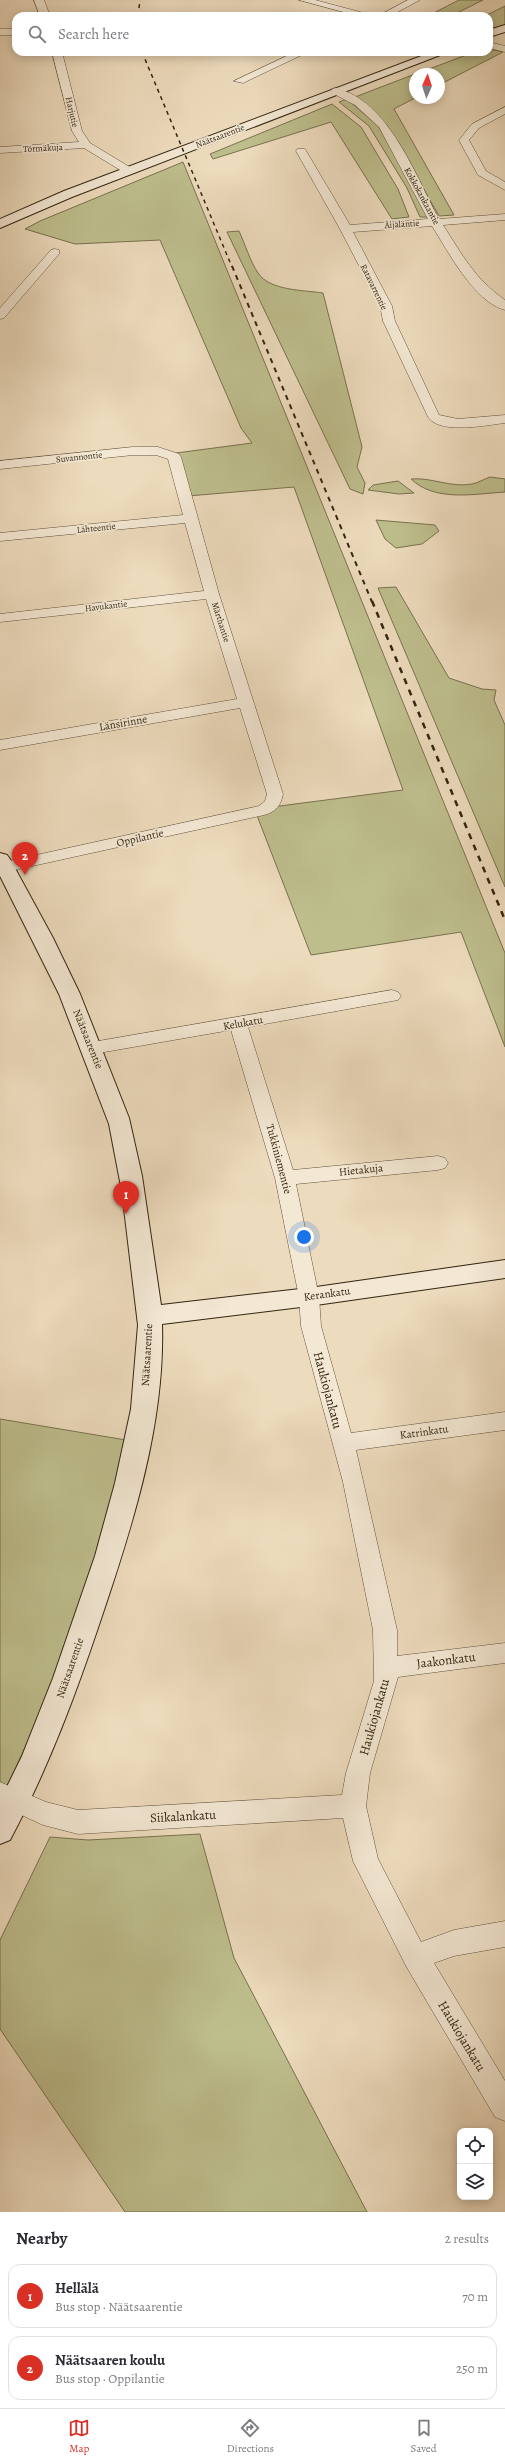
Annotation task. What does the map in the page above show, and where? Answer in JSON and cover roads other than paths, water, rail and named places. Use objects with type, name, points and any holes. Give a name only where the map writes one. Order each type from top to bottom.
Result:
[{"type":"street","points":[[39,0],[44,12]]},
{"type":"street","points":[[304,0],[354,12]]},
{"type":"street","points":[[391,12],[415,0]]},
{"type":"street","points":[[493,32],[505,28]]},
{"type":"street","points":[[0,32],[12,32]]},
{"type":"street","points":[[493,46],[505,49]]},
{"type":"street","name":"Harjutie","points":[[58,56],[77,131],[86,145],[129,171]]},
{"type":"street","points":[[239,81],[294,56]]},
{"type":"street","name":"Näätsaarentie","points":[[2,222],[68,194],[431,56]]},
{"type":"street","name":"Kokkokankaantie","points":[[336,91],[359,103],[383,125],[435,222],[475,282],[505,306]]},
{"type":"street","points":[[505,110],[466,134],[464,140],[482,173],[505,187]]},
{"type":"street","name":"Törmäkuja","points":[[0,150],[86,145]]},
{"type":"street","name":"Ratavarrentie","points":[[301,151],[346,229],[386,306],[389,321],[434,417],[444,422],[455,423],[505,419]]},
{"type":"street","name":"Äijäläntie","points":[[346,229],[505,218]]},
{"type":"street","points":[[0,315],[55,252]]},
{"type":"street","name":"Suvannontie","points":[[0,465],[133,451],[158,452]]},
{"type":"street","name":"Märthantie","points":[[158,452],[174,457],[212,594],[275,794],[273,803]]},
{"type":"street","name":"Lähteentie","points":[[0,537],[192,518]]},
{"type":"street","name":"Havukantie","points":[[0,618],[212,594]]},
{"type":"street","name":"Länsirinne","points":[[0,745],[246,702]]},
{"type":"street","name":"Oppilantie","points":[[2,863],[264,810],[273,803]]},
{"type":"street","name":"Näätsaarentie","points":[[0,1830],[8,1797],[61,1694],[96,1595],[122,1507],[146,1388],[149,1316],[135,1201],[122,1130],[93,1048],[67,989],[2,863]]},
{"type":"street","name":"Kelukatu","points":[[93,1048],[392,996]]},
{"type":"street","name":"Tukkiniementie","points":[[238,1024],[260,1091],[285,1178],[309,1297]]},
{"type":"street","name":"Hietakuja","points":[[285,1178],[438,1163]]},
{"type":"street","name":"Kerankatu","points":[[149,1316],[309,1297],[505,1269]]},
{"type":"street","name":"Haukiojankatu","points":[[309,1297],[311,1326],[343,1443],[380,1595],[385,1630],[387,1668],[381,1699],[358,1773],[353,1806],[366,1861],[415,1957],[505,2107]]},
{"type":"street","name":"Katrinkatu","points":[[343,1443],[505,1421]]},
{"type":"street","name":"Jaakonkatu","points":[[387,1668],[505,1652]]},
{"type":"street","name":"Siikalankatu","points":[[8,1797],[43,1813],[78,1822],[353,1806]]},
{"type":"street","points":[[415,1957],[454,1942],[505,1934]]},
{"type":"railway","points":[[138,12],[140,0]]},
{"type":"railway","points":[[144,56],[232,267]]},
{"type":"railway","points":[[232,266],[372,602]]},
{"type":"railway","points":[[372,601],[505,920]]},
{"type":"place","name":"Näätsaaren koulu","points":[[25,875]]},
{"type":"place","name":"Hellälä","points":[[126,1214]]}]
